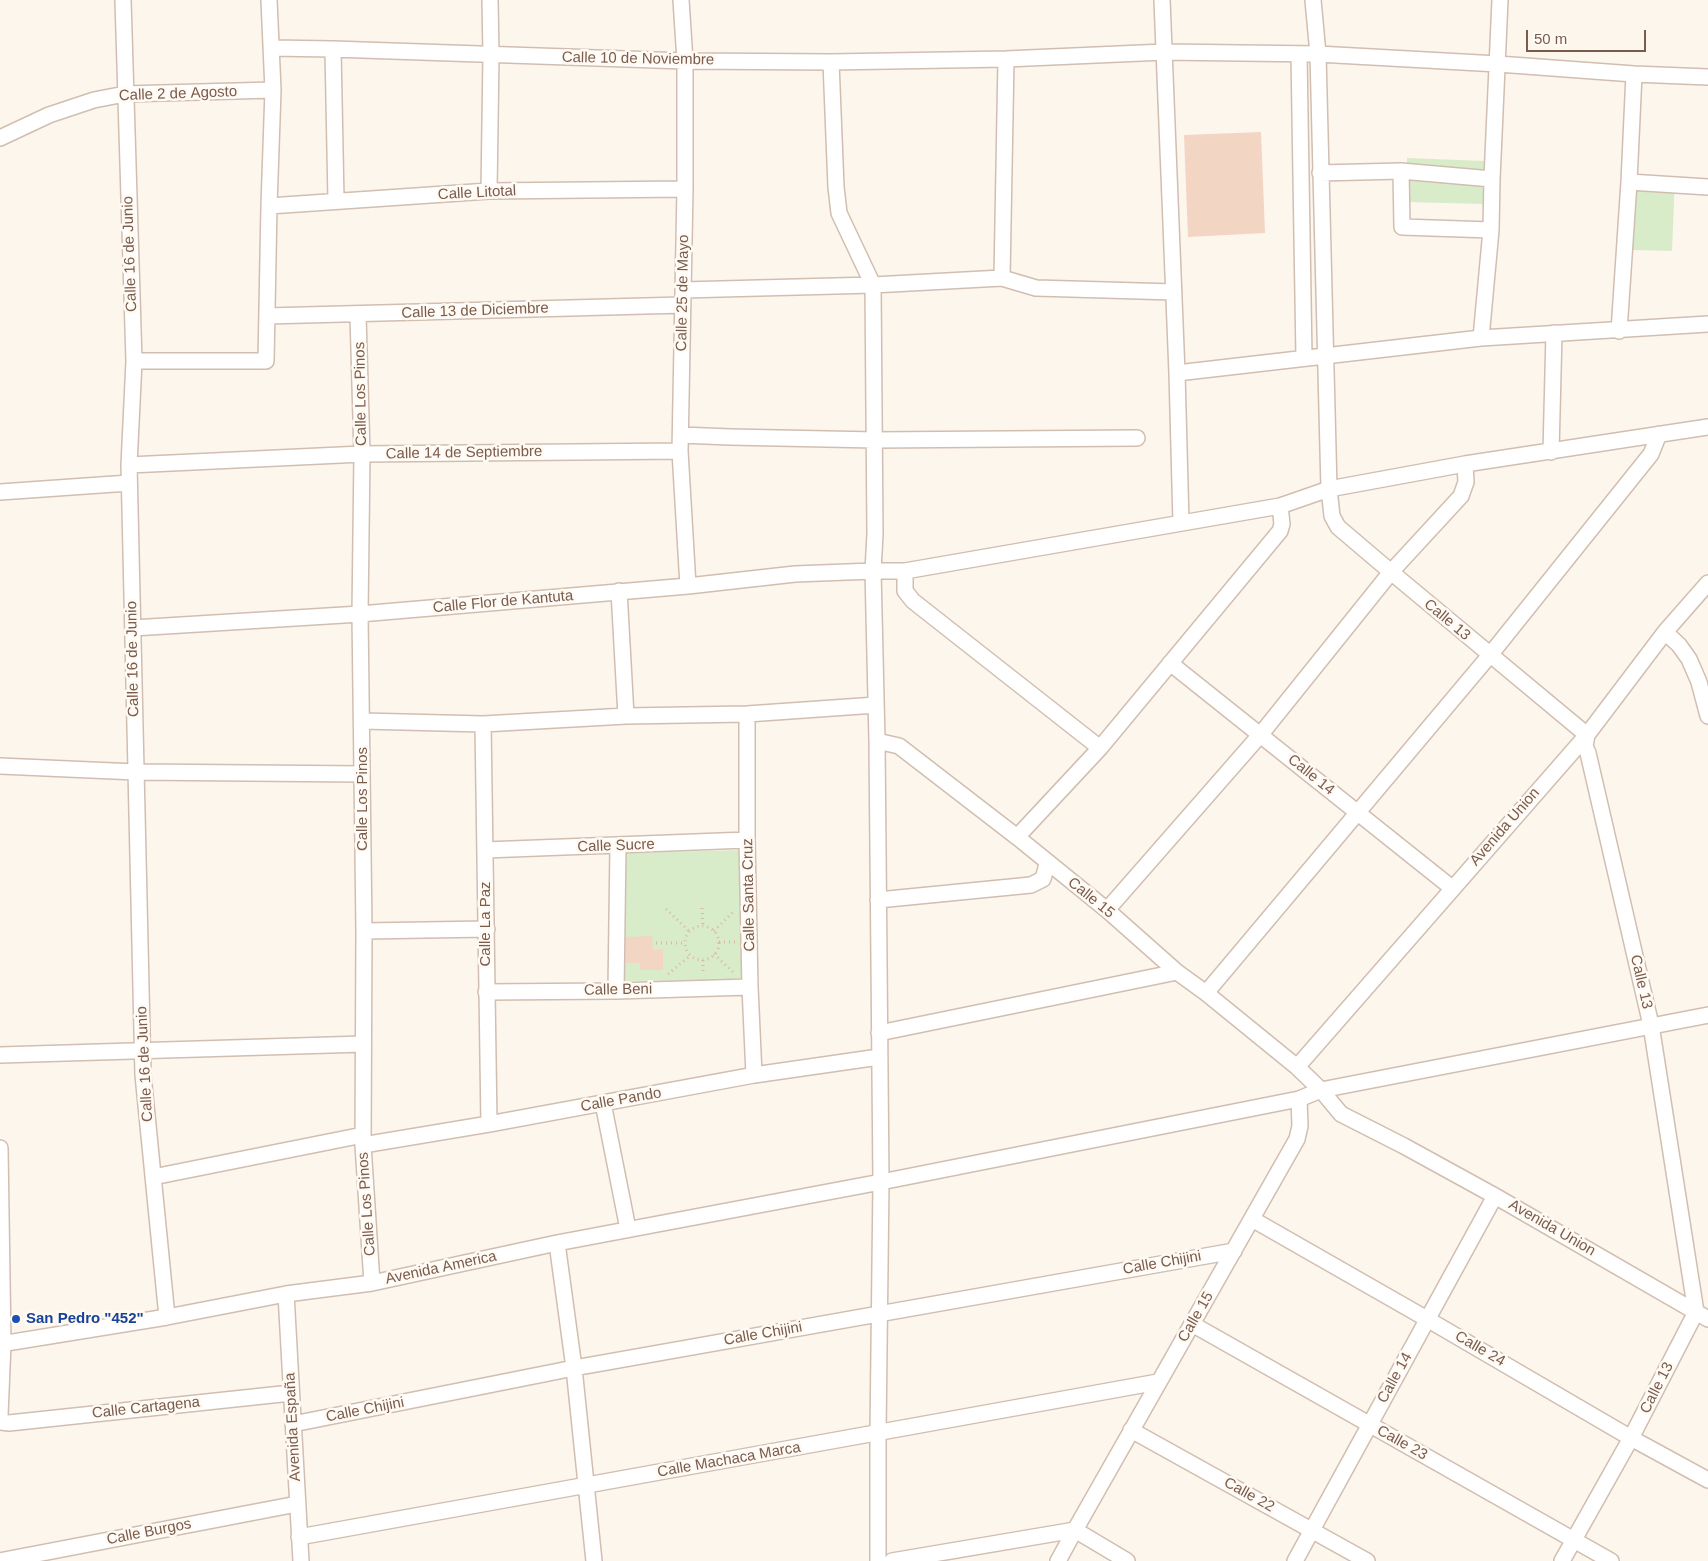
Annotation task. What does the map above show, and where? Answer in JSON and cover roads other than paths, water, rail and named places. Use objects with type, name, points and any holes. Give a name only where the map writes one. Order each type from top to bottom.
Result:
[{"type":"street","name":"Calle 16 de Junio","points":[[123,0],[134,361],[129,482],[142,1050],[167,1317]]},
{"type":"street","points":[[134,361],[266,361],[273,90],[269,0]]},
{"type":"street","points":[[489,191],[490,0]]},
{"type":"street","name":"Calle 25 de Mayo","points":[[681,0],[685,61],[685,189],[680,451],[688,586]]},
{"type":"street","points":[[1162,0],[1181,523]]},
{"type":"street","name":"Calle 13","points":[[1313,0],[1318,54],[1329,489],[1332,516],[1338,527],[1390,572],[1587,735],[1584,746],[1588,753],[1651,1025],[1702,1316],[1562,1561]]},
{"type":"street","points":[[1481,338],[1492,230],[1492,179],[1500,0]]},
{"type":"street","name":"Calle 10 de Noviembre","points":[[271,48],[685,61],[831,62],[1006,59],[1164,52],[1318,54],[1708,77]]},
{"type":"street","points":[[333,49],[336,201]]},
{"type":"street","points":[[1298,54],[1304,358]]},
{"type":"street","points":[[1002,278],[1006,59]]},
{"type":"street","points":[[831,62],[836,187],[839,213],[873,285],[875,440],[873,571],[877,741],[881,1182],[878,1561]]},
{"type":"street","points":[[1619,331],[1634,74]]},
{"type":"street","name":"Calle 2 de Agosto","points":[[0,138],[49,115],[94,100],[125,94],[273,90]]},
{"type":"street","points":[[1320,173],[1401,171],[1492,179]]},
{"type":"street","points":[[1401,171],[1402,227],[1492,230]]},
{"type":"street","points":[[1629,182],[1708,187]]},
{"type":"street","name":"Calle Litotal","points":[[269,206],[489,191],[685,189]]},
{"type":"street","name":"Calle 13 de Diciembre","points":[[267,316],[358,315],[683,298],[1002,278],[1036,288],[1174,292]]},
{"type":"street","name":"Calle Los Pinos","points":[[358,315],[362,454],[360,614],[364,931],[363,1140],[372,1283]]},
{"type":"street","points":[[1177,373],[1481,338],[1619,331],[1708,324]]},
{"type":"street","points":[[1551,452],[1554,333]]},
{"type":"street","name":"Calle Flor de Kantuta","points":[[132,628],[360,614],[688,586],[795,574],[905,571],[1280,506],[1329,489],[1464,464],[1708,427]]},
{"type":"street","points":[[681,434],[875,440],[1138,438]]},
{"type":"street","points":[[1206,993],[1490,655],[1651,454],[1659,434]]},
{"type":"street","name":"Calle 14 de Septiembre","points":[[129,465],[362,454],[680,451]]},
{"type":"street","points":[[1107,910],[1260,734],[1390,572],[1461,496],[1466,482],[1464,464]]},
{"type":"street","points":[[0,492],[129,482]]},
{"type":"street","points":[[1017,837],[1100,748],[1280,531],[1282,524],[1280,506]]},
{"type":"street","points":[[905,571],[905,591],[913,601],[1100,748]]},
{"type":"street","name":"Avenida Union","points":[[1702,1316],[1495,1196],[1341,1114],[1321,1090],[1297,1067],[1587,735],[1666,632],[1708,583]]},
{"type":"street","points":[[620,591],[626,716]]},
{"type":"street","points":[[1666,632],[1689,659],[1708,716]]},
{"type":"street","name":"Calle 14","points":[[1170,663],[1452,888]]},
{"type":"street","points":[[362,721],[483,724],[626,716],[747,714],[876,706]]},
{"type":"street","name":"Calle Santa Cruz","points":[[747,714],[747,840],[754,1076]]},
{"type":"street","name":"Calle La Paz","points":[[483,724],[489,1124]]},
{"type":"street","name":"Calle 15","points":[[877,741],[898,746],[1017,837],[1047,864],[1107,910],[1176,972],[1206,993],[1297,1067]]},
{"type":"street","points":[[0,766],[136,772],[362,774]]},
{"type":"street","name":"Calle Sucre","points":[[486,850],[747,840]]},
{"type":"street","points":[[616,991],[618,846]]},
{"type":"street","points":[[878,900],[1031,885],[1043,879],[1047,864]]},
{"type":"street","points":[[364,931],[487,929]]},
{"type":"street","points":[[879,1032],[1176,972]]},
{"type":"street","name":"Calle Beni","points":[[486,992],[750,987]]},
{"type":"street","name":"Avenida America","points":[[2,1344],[167,1317],[286,1294],[372,1283],[557,1243],[881,1182],[1299,1099],[1321,1090],[1708,1015]]},
{"type":"street","points":[[0,1056],[363,1044]]},
{"type":"street","name":"Calle Pando","points":[[153,1177],[363,1140],[489,1124],[754,1076],[880,1057]]},
{"type":"street","name":"Calle 15","points":[[1058,1561],[1297,1139],[1300,1126],[1299,1099]]},
{"type":"street","points":[[603,1103],[628,1229]]},
{"type":"street","points":[[0,1148],[2,1344],[0,1415]]},
{"type":"street","name":"Calle 14","points":[[1294,1561],[1495,1196]]},
{"type":"street","name":"Calle 24","points":[[1252,1219],[1708,1480]]},
{"type":"street","points":[[557,1243],[574,1368],[594,1561]]},
{"type":"street","name":"Calle Chijini","points":[[293,1424],[574,1368],[1234,1251]]},
{"type":"street","name":"Avenida España","points":[[286,1294],[301,1561]]},
{"type":"street","name":"Calle 23","points":[[1192,1324],[1611,1561]]},
{"type":"street","name":"Calle Machaca Marca","points":[[299,1538],[1158,1382]]},
{"type":"street","name":"Calle Cartagena","points":[[0,1422],[9,1423],[291,1393]]},
{"type":"street","name":"Calle 22","points":[[1131,1430],[1367,1561]]},
{"type":"street","name":"Calle Burgos","points":[[0,1561],[297,1504]]},
{"type":"street","points":[[892,1561],[1075,1530],[1127,1561]]},
{"type":"place","name":"San Pedro \"452\"","points":[[16,1319]]}]
